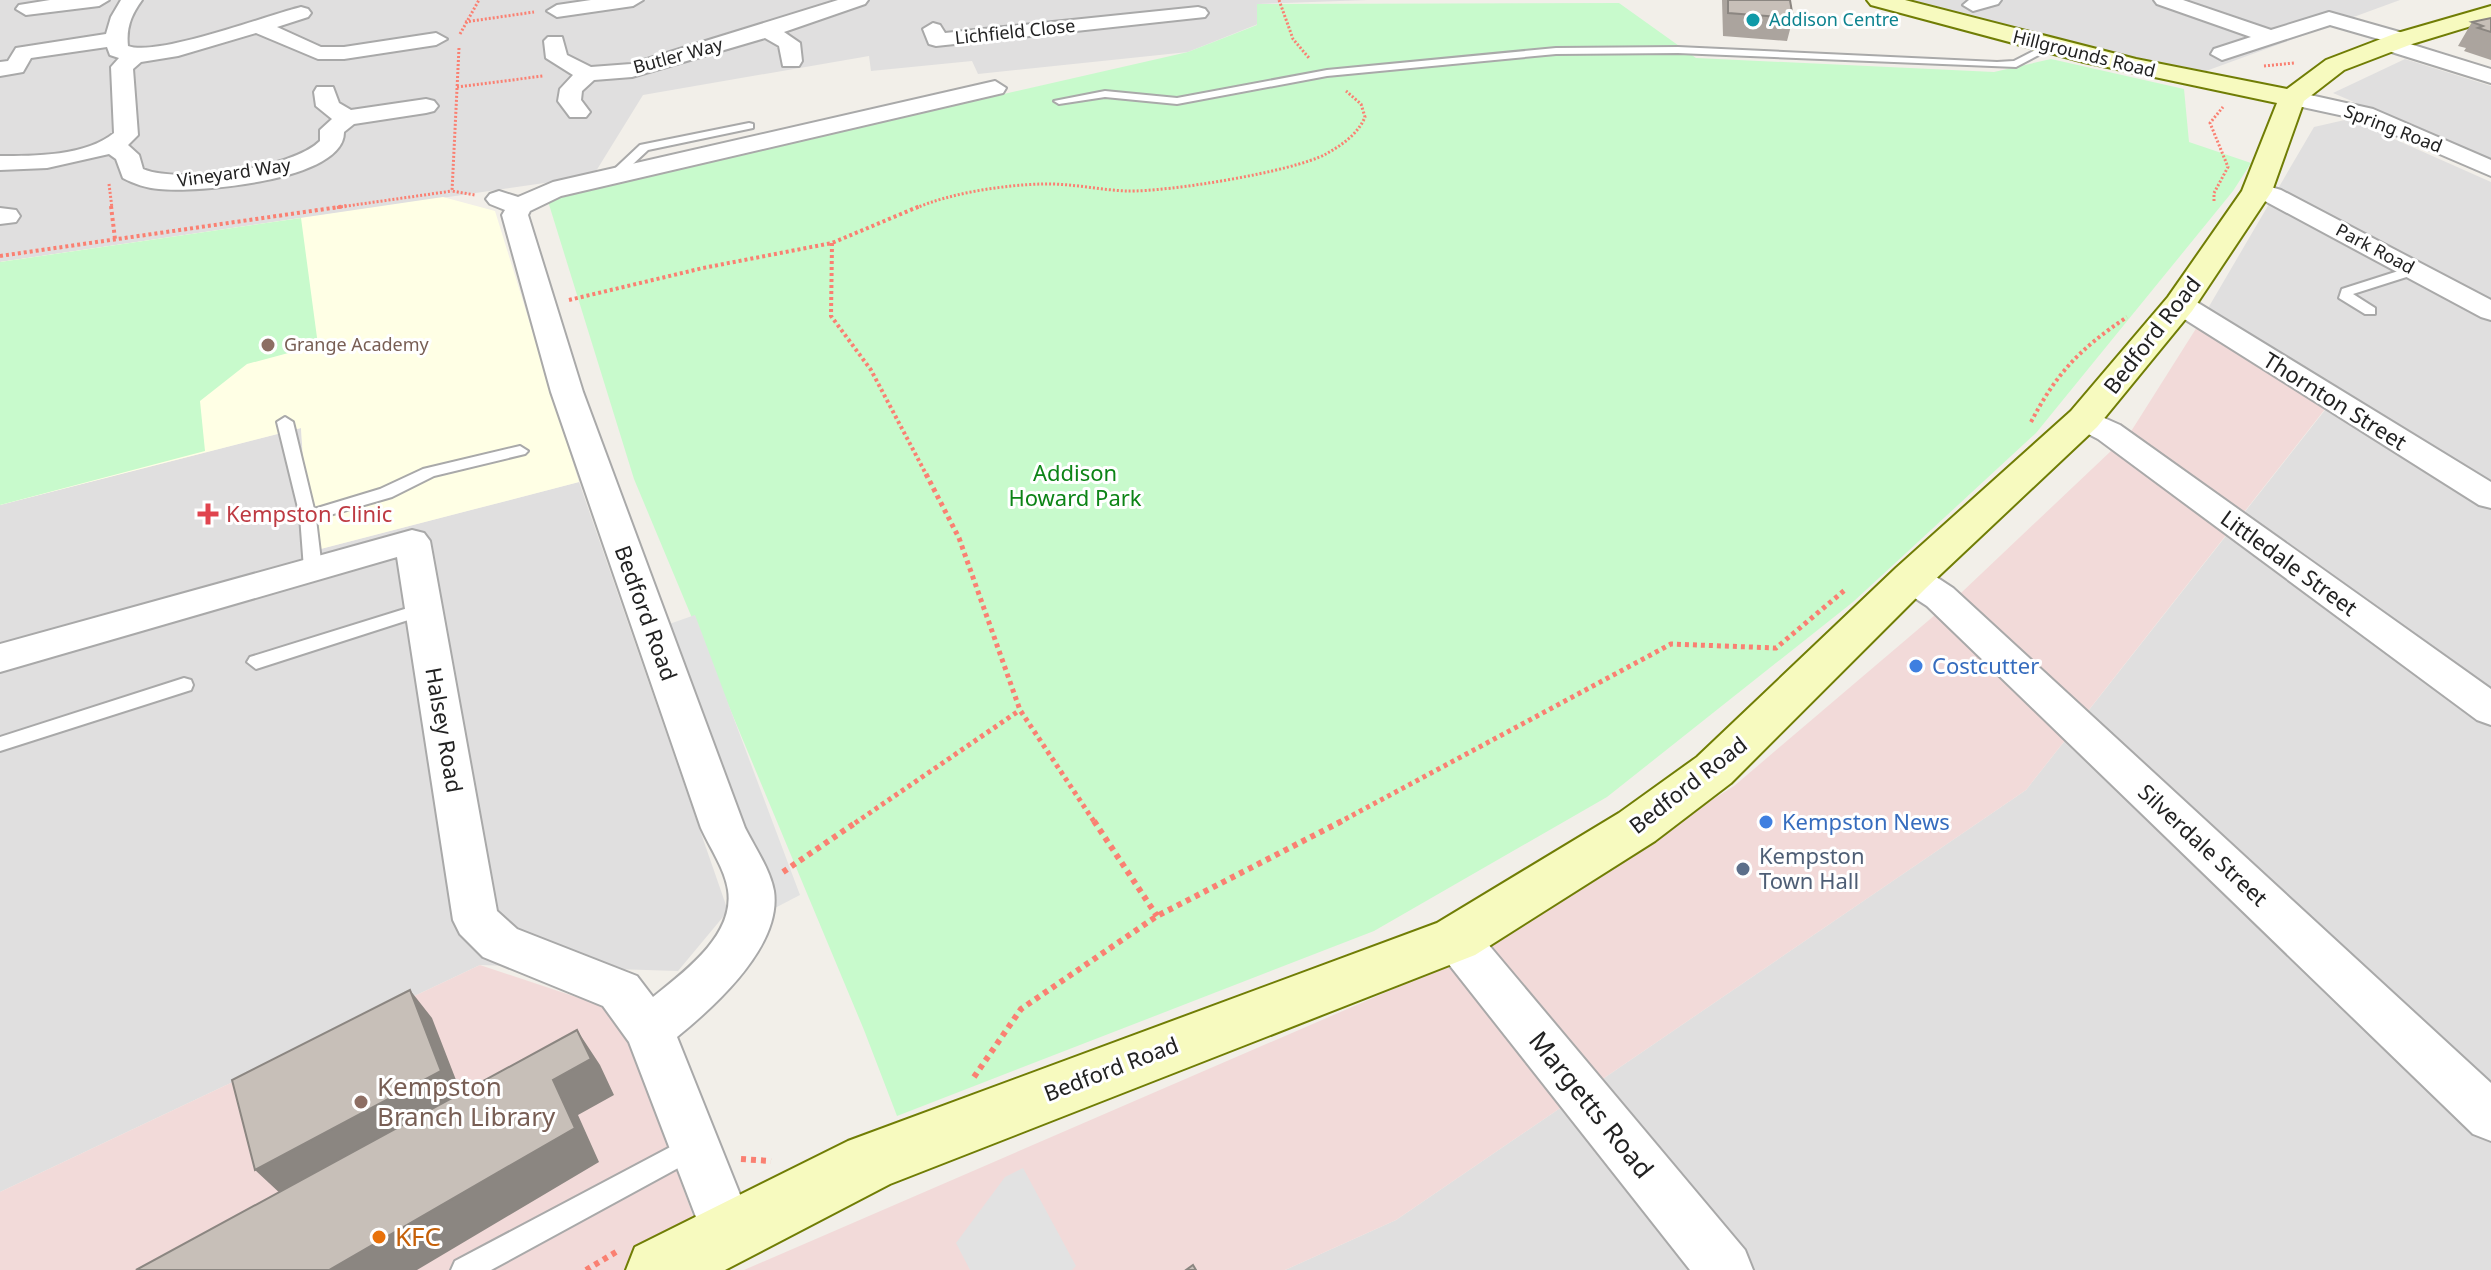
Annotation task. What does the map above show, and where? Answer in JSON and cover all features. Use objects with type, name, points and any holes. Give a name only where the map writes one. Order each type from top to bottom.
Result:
[{"type":"main road","name":"Hillgrounds Road","points":[[1879,0],[2049,47],[2155,72],[2292,98]]},
{"type":"main road","points":[[2292,98],[2335,65],[2397,41],[2491,13]]},
{"type":"main road","name":"Bedford Road","points":[[658,1270],[870,1162],[1456,939],[1637,827],[1714,770],[1911,578],[2084,419],[2180,304],[2257,191],[2292,98]]},
{"type":"street","points":[[22,5],[99,0]]},
{"type":"street","points":[[132,0],[118,24],[115,39],[118,50],[134,56],[170,51],[301,13]]},
{"type":"street","points":[[557,11],[633,0]]},
{"type":"street","name":"Butler Way","points":[[588,74],[657,65],[858,0]]},
{"type":"street","name":"Lichfield Close","points":[[1093,0],[1105,23]]},
{"type":"street","points":[[2164,0],[2270,37]]},
{"type":"street","points":[[2222,54],[2364,5]]},
{"type":"street","name":"Lichfield Close","points":[[933,29],[936,40],[1198,13]]},
{"type":"street","points":[[2329,18],[2491,76]]},
{"type":"street","points":[[258,26],[318,53],[344,53],[436,39]]},
{"type":"street","points":[[767,31],[789,43],[791,61]]},
{"type":"street","points":[[0,69],[15,67],[24,53],[115,39]]},
{"type":"street","points":[[555,41],[557,58],[588,74],[571,89],[569,101],[578,112]]},
{"type":"street","points":[[0,183],[11,164],[112,146],[126,135],[122,67],[134,56]]},
{"type":"street","points":[[510,202],[995,88]]},
{"type":"street","points":[[325,92],[328,106],[347,118],[426,106]]},
{"type":"street","name":"Spring Road","points":[[2292,98],[2365,114],[2491,169]]},
{"type":"street","name":"Vineyard Way","points":[[132,173],[145,179],[183,182],[286,168],[322,152],[331,143],[332,130],[347,118]]},
{"type":"street","points":[[112,146],[127,155],[132,173]]},
{"type":"street","name":"Park Road","points":[[2257,191],[2272,195],[2491,311]]},
{"type":"street","name":"Bedford Road","points":[[510,202],[567,392],[718,814],[752,892]]},
{"type":"street","name":"Thornton Street","points":[[2180,304],[2491,497]]},
{"type":"street","name":"Littledale Street","points":[[2084,419],[2109,432],[2491,710]]},
{"type":"street","name":"Halsey Road","points":[[0,658],[412,541],[476,920],[500,943],[620,991],[649,1030],[712,1153],[728,1232]]},
{"type":"street","name":"Silverdale Street","points":[[1911,578],[1940,597],[2491,1117]]},
{"type":"street","points":[[649,1030],[707,983],[738,941],[749,915],[752,892]]},
{"type":"street","name":"Margetts Road","points":[[1456,939],[1725,1270]]},
{"type":"lane","points":[[1059,101],[1105,94],[1177,101],[1327,73],[1571,50],[1678,50],[1997,65],[2016,64],[2049,47]]},
{"type":"lane","points":[[613,176],[644,147],[749,126]]},
{"type":"lane","points":[[2370,311],[2346,298],[2347,292],[2414,270]]},
{"type":"lane","points":[[285,422],[308,516],[313,569]]},
{"type":"lane","points":[[308,516],[386,493],[429,472],[520,451]]},
{"type":"lane","points":[[256,662],[424,609]]},
{"type":"lane","points":[[0,744],[184,685]]},
{"type":"lane","points":[[464,1270],[712,1153]]},
{"type":"path","points":[[452,191],[459,38],[464,22],[479,0]]},
{"type":"path","points":[[542,306],[703,268],[832,243],[940,198],[1042,184],[1128,191],[1175,188],[1274,169],[1324,155],[1359,131],[1365,117],[1361,104],[1298,50],[1279,0]]},
{"type":"path","points":[[464,22],[557,11]]},
{"type":"path","points":[[457,87],[570,72],[588,74]]},
{"type":"path","points":[[2214,208],[2214,193],[2228,167],[2210,123],[2226,104]]},
{"type":"path","points":[[115,239],[109,184],[132,173]]},
{"type":"path","points":[[0,256],[452,191],[510,202]]},
{"type":"path","points":[[832,243],[831,316],[871,370],[959,538],[1020,710],[1157,916]]},
{"type":"path","points":[[2027,430],[2055,375],[2078,349],[2129,316]]},
{"type":"path","points":[[972,1081],[1021,1009],[1157,916],[1444,768],[1671,644],[1776,648],[1857,580]]},
{"type":"path","points":[[752,892],[1020,710]]},
{"type":"path","points":[[712,1153],[777,1162]]},
{"type":"shaded area","points":[[0,0],[1368,0],[1258,4],[1258,24],[1188,52],[978,74],[972,61],[871,71],[869,56],[643,95],[593,176],[0,262]]},
{"type":"shaded area","points":[[1910,0],[2400,0],[2206,71],[2040,40]]},
{"type":"shaded area","points":[[2405,59],[2491,86],[2491,161],[2333,93]]},
{"type":"shaded area","points":[[2349,119],[2491,182],[2491,1270],[1285,1270],[1396,1220],[2026,790],[2325,410],[2197,327],[2314,127]]},
{"type":"shaded area","name":"Grange Academy","points":[[443,197],[495,211],[579,482],[309,552],[301,428],[0,505],[0,262]]},
{"type":"shaded area","points":[[2197,327],[2325,409],[2026,790],[1396,1220],[1285,1270],[744,1270],[1456,962],[1734,786],[1962,592],[2130,433]]},
{"type":"shaded area","points":[[301,428],[309,552],[579,482],[728,911],[678,971],[480,965],[0,1192],[0,505]]},
{"type":"shaded area","points":[[695,615],[800,895],[771,910],[652,630]]},
{"type":"shaded area","points":[[480,965],[618,1011],[713,1270],[0,1270],[0,1192]]},
{"type":"shaded area","points":[[1023,1168],[1076,1266],[1072,1270],[970,1270],[956,1243],[1005,1177]]},
{"type":"green space","name":"Addison Howard Park","points":[[1619,3],[1696,58],[1994,72],[2051,59],[2184,89],[2189,142],[2251,163],[2233,191],[2036,433],[1853,602],[1607,797],[1374,931],[897,1116],[634,479],[547,198],[1188,52],[1257,25],[1257,4]]},
{"type":"green space","points":[[301,218],[318,345],[247,364],[200,401],[205,451],[0,505],[0,262]]},
{"type":"building","points":[[1728,0],[1790,0],[1793,18],[1728,13]]},
{"type":"building","points":[[2491,18],[2491,32],[2478,28],[2483,26],[2472,22]]},
{"type":"building","points":[[410,990],[441,1071],[255,1170],[232,1080]]},
{"type":"building","points":[[577,1030],[591,1059],[553,1080],[575,1128],[329,1270],[136,1270]]},
{"type":"place","name":"Addison Centre","points":[[1753,20]]},
{"type":"place","name":"Grange Academy","points":[[268,345]]},
{"type":"place","name":"Kempston Clinic","points":[[208,514]]},
{"type":"place","name":"Costcutter","points":[[1916,666]]},
{"type":"place","name":"Kempston News","points":[[1766,822]]},
{"type":"place","name":"Kempston Town Hall","points":[[1743,869]]},
{"type":"place","name":"Kempston Branch Library","points":[[361,1102]]},
{"type":"place","name":"KFC","points":[[379,1237]]}]
